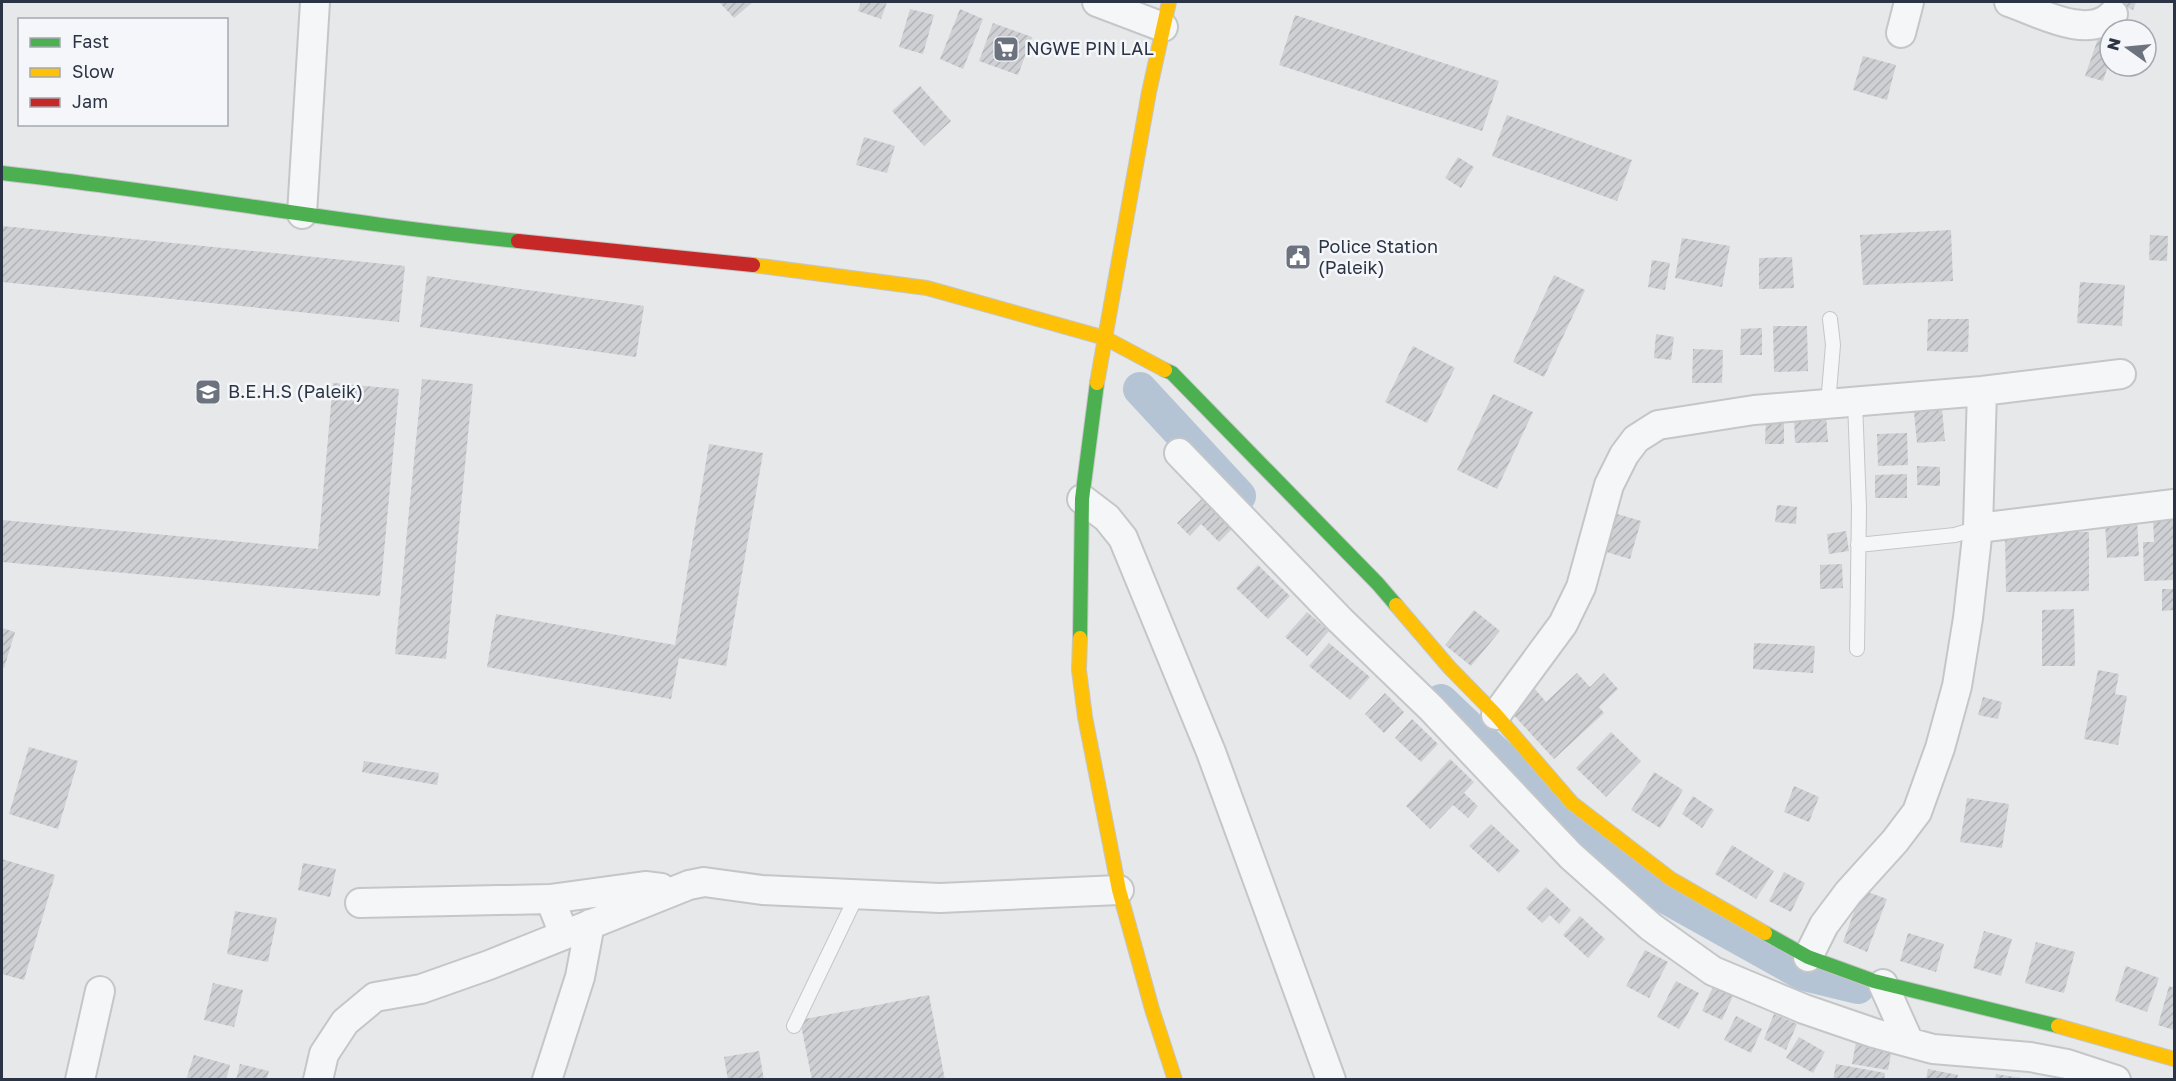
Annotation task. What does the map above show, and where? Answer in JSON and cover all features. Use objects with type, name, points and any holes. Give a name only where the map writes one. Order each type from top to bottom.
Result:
[{"type":"street","points":[[302,214],[315,2]]},
{"type":"street","points":[[1097,2],[1166,14],[1149,92],[1096,386],[1082,499],[1079,670],[1085,717],[1119,890],[1152,1009],[1175,1080]]},
{"type":"street","points":[[1901,33],[1909,2]]},
{"type":"street","points":[[2009,2],[2078,26],[2092,26],[2106,21],[2113,14]]},
{"type":"street","points":[[2,173],[444,234],[735,263],[927,288],[1105,338],[1172,374],[1378,584],[1449,667],[1496,715],[1572,803],[1671,879],[1808,957],[1888,994],[2037,1020],[2175,1059]]},
{"type":"street","points":[[1496,715],[1563,624],[1581,587],[1609,485],[1623,455],[1636,439],[1658,425],[1754,410],[1982,391],[2121,374]]},
{"type":"street","points":[[1808,957],[1824,925],[1836,909],[1917,812],[1940,748],[1957,686],[1968,618],[1978,528],[1982,391]]},
{"type":"street","points":[[1179,453],[1340,620],[1431,708],[1504,788],[1571,856],[1651,927],[1713,971],[1804,1009],[1874,1033],[1933,1049],[2030,1057],[2067,1064],[2116,1080]]},
{"type":"street","points":[[1082,499],[1107,518],[1123,538],[1211,752],[1331,1080]]},
{"type":"street","points":[[1978,528],[2175,504]]},
{"type":"street","points":[[318,1080],[324,1054],[345,1022],[375,997],[421,989],[489,965],[673,891],[704,882],[762,890],[940,898],[1119,890]]},
{"type":"street","points":[[360,903],[550,899],[645,886],[673,891]]},
{"type":"street","points":[[547,1080],[580,977],[577,929],[550,899]]},
{"type":"street","points":[[80,1080],[100,991]]},
{"type":"street","points":[[1888,994],[1909,1042]]},
{"type":"lane","points":[[1830,319],[1858,545],[1857,649]]},
{"type":"lane","points":[[1858,545],[1955,534],[1978,528]]},
{"type":"lane","points":[[794,1026],[856,895]]},
{"type":"building","points":[[719,2],[753,2],[734,18]]},
{"type":"building","points":[[861,2],[887,2],[881,19],[858,11]]},
{"type":"building","points":[[2118,2],[2136,2],[2133,10],[2117,4]]},
{"type":"building","points":[[910,9],[934,15],[923,54],[899,47]]},
{"type":"building","points":[[960,9],[983,19],[963,69],[940,59]]},
{"type":"building","points":[[1295,15],[1499,81],[1482,131],[1279,65]]},
{"type":"building","points":[[993,23],[1032,37],[1018,75],[979,61]]},
{"type":"building","points":[[2098,39],[2098,78],[2104,78],[2103,81],[2085,76]]},
{"type":"building","points":[[1863,56],[1896,65],[1887,100],[1853,90]]},
{"type":"building","points":[[920,86],[951,121],[924,146],[892,111]]},
{"type":"building","points":[[1507,115],[1632,160],[1617,201],[1492,156]]},
{"type":"building","points":[[864,137],[895,146],[887,173],[856,165]]},
{"type":"building","points":[[1458,157],[1474,167],[1461,188],[1445,178]]},
{"type":"building","points":[[2,226],[405,266],[399,322],[2,282]]},
{"type":"building","points":[[1951,230],[1953,281],[1863,285],[1860,235]]},
{"type":"building","points":[[2150,235],[2168,236],[2167,261],[2149,260]]},
{"type":"building","points":[[1682,238],[1730,246],[1722,287],[1675,278]]},
{"type":"building","points":[[1792,257],[1794,288],[1759,289],[1759,258]]},
{"type":"building","points":[[1652,260],[1670,263],[1665,290],[1648,287]]},
{"type":"building","points":[[1554,275],[1585,290],[1544,377],[1513,362]]},
{"type":"building","points":[[427,276],[644,306],[636,357],[420,327]]},
{"type":"building","points":[[2080,282],[2125,285],[2122,326],[2077,323]]},
{"type":"building","points":[[1928,319],[1969,319],[1968,352],[1927,351]]},
{"type":"building","points":[[1773,326],[1807,326],[1808,371],[1774,372]]},
{"type":"building","points":[[1762,328],[1762,355],[1740,355],[1741,329]]},
{"type":"building","points":[[1656,334],[1674,337],[1671,360],[1654,358]]},
{"type":"building","points":[[1413,346],[1455,368],[1427,423],[1385,402]]},
{"type":"building","points":[[1693,349],[1723,350],[1722,383],[1692,383]]},
{"type":"building","points":[[422,379],[473,384],[446,659],[395,654]]},
{"type":"building","points":[[333,383],[399,389],[380,596],[2,562],[2,520],[318,549]]},
{"type":"building","points":[[1493,394],[1533,412],[1497,489],[1457,470]]},
{"type":"building","points":[[1942,409],[1945,441],[1917,443],[1914,412]]},
{"type":"building","points":[[1826,415],[1828,442],[1795,443],[1794,416]]},
{"type":"building","points":[[1766,418],[1784,418],[1784,444],[1765,444]]},
{"type":"building","points":[[1907,433],[1908,465],[1878,466],[1877,434]]},
{"type":"building","points":[[709,444],[763,453],[726,666],[679,658],[671,699],[487,667],[496,614],[675,645]]},
{"type":"building","points":[[1917,466],[1940,467],[1940,486],[1917,485]]},
{"type":"building","points":[[1907,474],[1907,498],[1875,498],[1875,475]]},
{"type":"building","points":[[1207,494],[1236,525],[1219,542],[1201,524],[1190,536],[1177,523]]},
{"type":"building","points":[[1777,505],[1797,507],[1796,524],[1775,522]]},
{"type":"building","points":[[1607,511],[1641,521],[1630,559],[1596,549]]},
{"type":"building","points":[[2174,516],[2174,580],[2144,581],[2143,542],[2154,542],[2153,517]]},
{"type":"building","points":[[2137,520],[2139,556],[2107,558],[2105,522]]},
{"type":"building","points":[[1846,531],[1849,551],[1829,554],[1827,534]]},
{"type":"building","points":[[2005,532],[2089,532],[2089,591],[2006,592]]},
{"type":"building","points":[[1842,564],[1843,588],[1820,589],[1820,565]]},
{"type":"building","points":[[1258,565],[1290,596],[1268,619],[1236,588]]},
{"type":"building","points":[[2162,589],[2174,589],[2174,610],[2162,611]]},
{"type":"building","points":[[2074,609],[2075,666],[2042,666],[2042,610]]},
{"type":"building","points":[[1474,610],[1500,631],[1471,666],[1445,645]]},
{"type":"building","points":[[1307,612],[1329,631],[1307,656],[1285,637]]},
{"type":"building","points":[[2,628],[15,632],[4,668],[2,668]]},
{"type":"building","points":[[1329,643],[1370,677],[1350,700],[1309,666]]},
{"type":"building","points":[[1754,643],[1815,646],[1813,673],[1753,669]]},
{"type":"building","points":[[2098,670],[2119,674],[2115,694],[2127,696],[2118,745],[2084,739]]},
{"type":"building","points":[[1577,673],[1590,687],[1604,673],[1618,689],[1599,707],[1604,713],[1554,759],[1511,712],[1535,689],[1546,702]]},
{"type":"building","points":[[1385,693],[1404,712],[1384,733],[1365,714]]},
{"type":"building","points":[[1983,697],[2002,702],[1998,719],[1978,715]]},
{"type":"building","points":[[1412,719],[1438,744],[1421,762],[1395,738]]},
{"type":"building","points":[[1611,732],[1641,761],[1606,797],[1576,768]]},
{"type":"building","points":[[29,747],[78,761],[58,829],[9,814]]},
{"type":"building","points":[[1450,759],[1474,782],[1464,793],[1478,806],[1468,818],[1453,805],[1430,829],[1406,806]]},
{"type":"building","points":[[364,761],[439,773],[437,785],[362,772]]},
{"type":"building","points":[[1654,772],[1683,790],[1660,828],[1631,810]]},
{"type":"building","points":[[1794,786],[1819,797],[1809,822],[1784,812]]},
{"type":"building","points":[[1693,796],[1714,810],[1702,828],[1682,814]]},
{"type":"building","points":[[1967,798],[2009,804],[2002,848],[1960,842]]},
{"type":"building","points":[[1491,824],[1520,851],[1499,873],[1469,846]]},
{"type":"building","points":[[1732,845],[1774,871],[1756,899],[1715,874]]},
{"type":"building","points":[[2,859],[55,875],[24,980],[2,974]]},
{"type":"building","points":[[303,863],[336,869],[330,897],[298,890]]},
{"type":"building","points":[[1784,872],[1805,883],[1791,912],[1769,901]]},
{"type":"building","points":[[1546,887],[1571,910],[1559,924],[1550,915],[1542,923],[1526,908]]},
{"type":"building","points":[[1862,890],[1887,899],[1867,952],[1843,942]]},
{"type":"building","points":[[235,911],[277,918],[268,962],[227,954]]},
{"type":"building","points":[[1580,916],[1605,939],[1588,958],[1563,935]]},
{"type":"building","points":[[1984,931],[2012,939],[2001,976],[1973,968]]},
{"type":"building","points":[[1908,933],[1944,944],[1936,972],[1900,961]]},
{"type":"building","points":[[2036,942],[2075,952],[2064,993],[2025,983]]},
{"type":"building","points":[[1645,950],[1668,962],[1649,998],[1626,986]]},
{"type":"building","points":[[2126,966],[2159,978],[2147,1012],[2115,1001]]},
{"type":"building","points":[[1676,981],[1699,993],[1679,1029],[1657,1017]]},
{"type":"building","points":[[213,983],[243,990],[234,1027],[204,1020]]},
{"type":"building","points":[[2169,986],[2174,988],[2174,1030],[2158,1025]]},
{"type":"building","points":[[1713,987],[1733,996],[1722,1020],[1702,1011]]},
{"type":"building","points":[[929,995],[945,1080],[812,1080],[800,1020]]},
{"type":"building","points":[[1774,1014],[1797,1024],[1786,1050],[1764,1039]]},
{"type":"building","points":[[1736,1016],[1762,1029],[1751,1053],[1724,1040]]},
{"type":"building","points":[[1799,1037],[1825,1052],[1813,1073],[1786,1058]]},
{"type":"building","points":[[1856,1042],[1892,1049],[1888,1070],[1852,1064]]},
{"type":"building","points":[[759,1051],[764,1080],[728,1080],[724,1057]]},
{"type":"building","points":[[194,1055],[230,1065],[226,1080],[186,1080]]},
{"type":"building","points":[[240,1064],[269,1071],[266,1080],[236,1080]]},
{"type":"building","points":[[1836,1064],[1885,1073],[1884,1080],[1833,1080]]},
{"type":"building","points":[[1928,1069],[1958,1075],[1957,1080],[1926,1080]]},
{"type":"building","points":[[1996,1074],[2021,1078],[2021,1080],[1995,1080]]},
{"type":"waterway","points":[[1140,389],[1239,496]]},
{"type":"waterway","points":[[1441,701],[1639,882],[1804,974],[1858,987]]},
{"type":"traffic: fast","points":[[2,173],[389,226],[518,241]]},
{"type":"traffic: fast","points":[[1165,370],[1172,373],[1396,605]]},
{"type":"traffic: fast","points":[[1080,638],[1082,499],[1097,383]]},
{"type":"traffic: fast","points":[[1765,933],[1808,957],[1874,981],[2058,1026]]},
{"type":"traffic: slow","points":[[1097,383],[1149,92],[1169,2]]},
{"type":"traffic: slow","points":[[753,265],[927,288],[1105,338],[1165,370]]},
{"type":"traffic: slow","points":[[1396,605],[1572,803],[1671,879],[1765,933]]},
{"type":"traffic: slow","points":[[1080,638],[1079,670],[1085,717],[1119,890],[1152,1009],[1175,1080]]},
{"type":"traffic: slow","points":[[2058,1026],[2174,1059]]},
{"type":"traffic: jam","points":[[518,241],[753,265]]},
{"type":"place","name":"NGWE PIN LAL","points":[[1006,49]]},
{"type":"place","name":"Police Station (Paleik)","points":[[1298,257]]},
{"type":"place","name":"B.E.H.S (Paleik)","points":[[208,392]]}]
